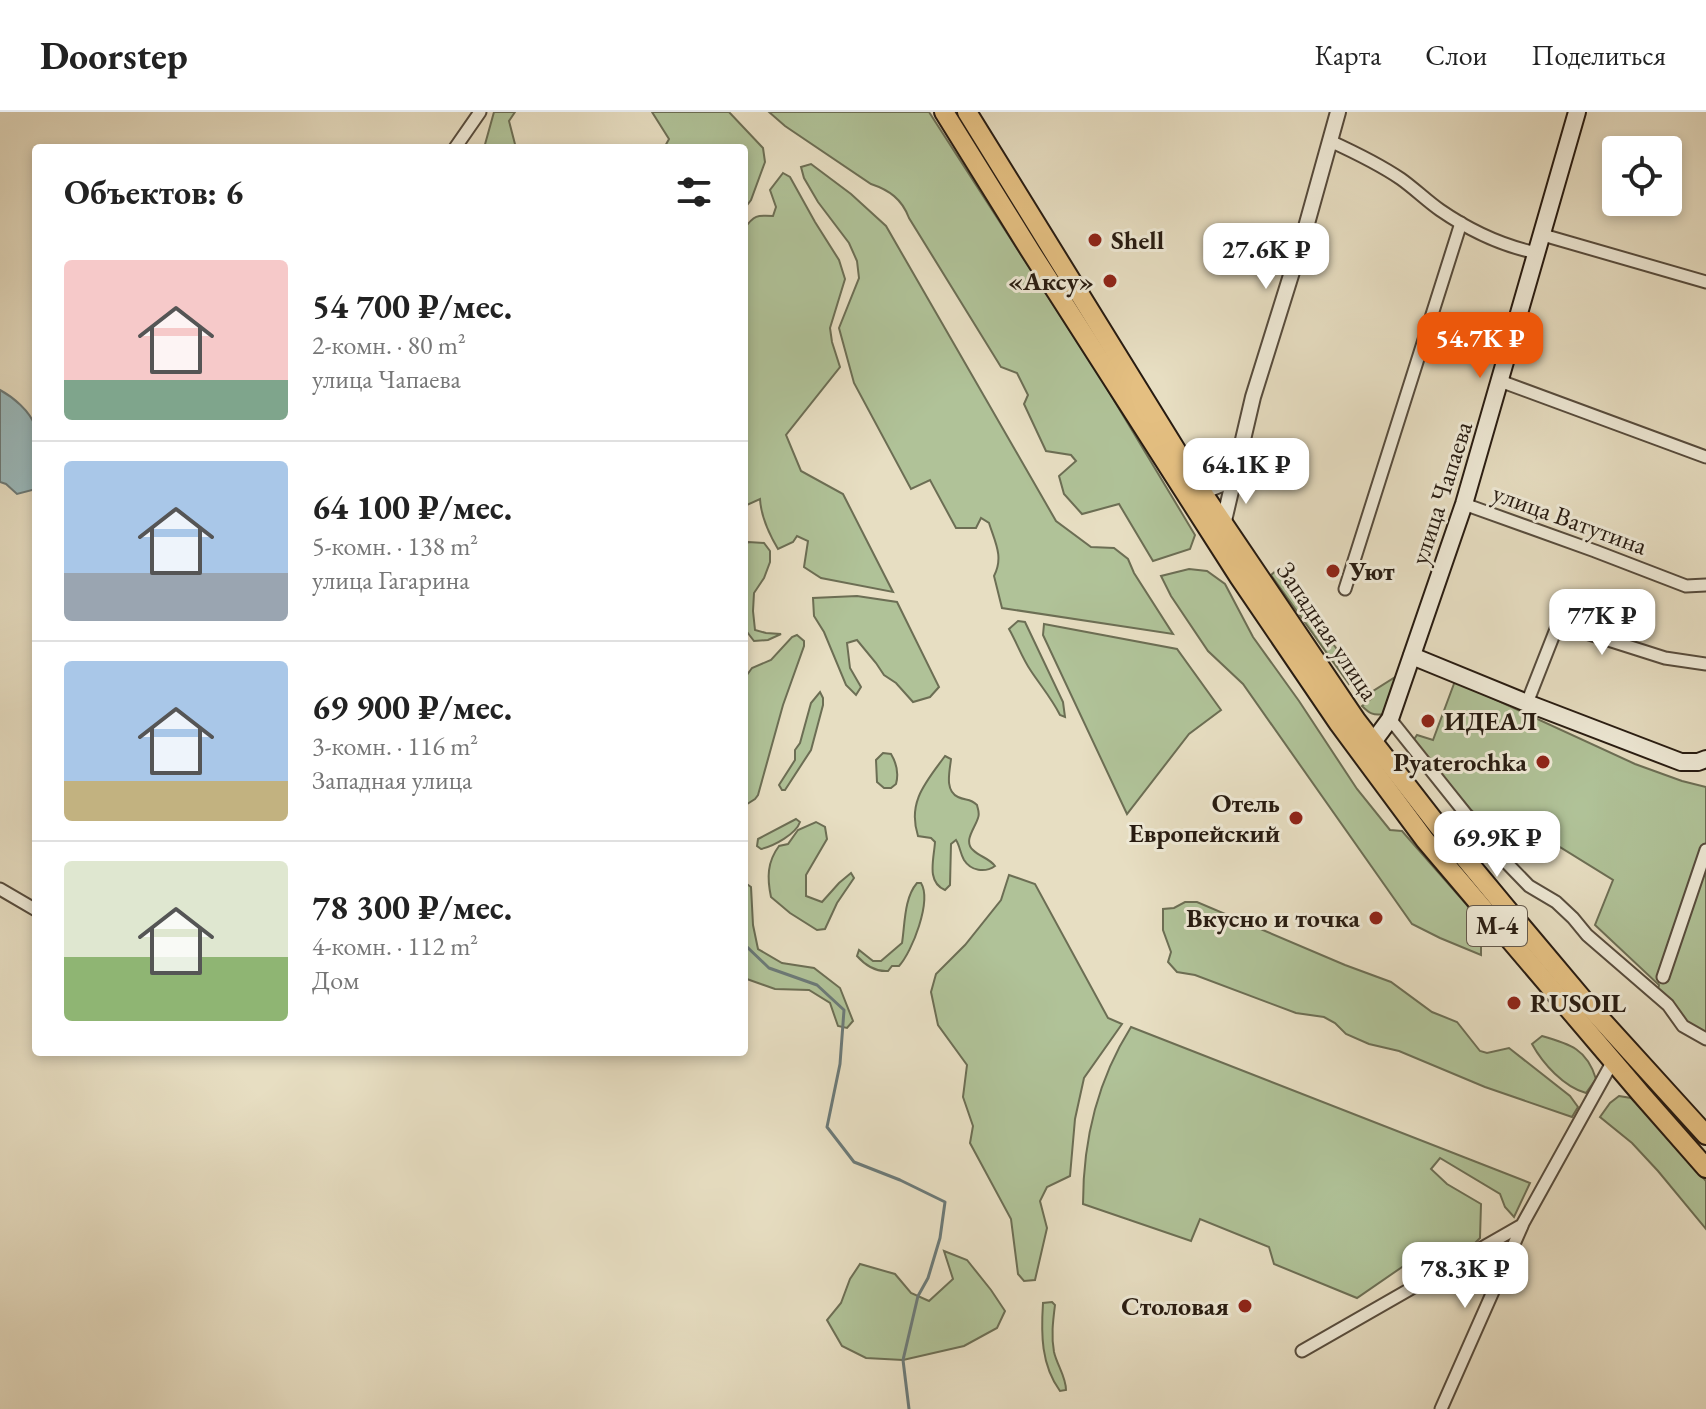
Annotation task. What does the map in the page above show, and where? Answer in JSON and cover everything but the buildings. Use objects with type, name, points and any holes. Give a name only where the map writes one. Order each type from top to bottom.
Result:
[{"type":"main road","name":"Западная улица","points":[[944,112],[1039,266],[1298,666],[1425,840],[1706,1168]]},
{"type":"main road","name":"Западная улица","points":[[967,112],[1223,525],[1373,742],[1439,827],[1587,1004],[1706,1135]]},
{"type":"main road","name":"улица Чапаева","points":[[1373,742],[1390,719],[1464,504],[1577,112]]},
{"type":"main road","points":[[1412,656],[1681,762],[1706,759]]},
{"type":"street","points":[[458,144],[480,112]]},
{"type":"street","points":[[1223,525],[1256,385],[1306,227],[1338,112]]},
{"type":"street","points":[[1330,141],[1401,179],[1461,223],[1507,245],[1537,253]]},
{"type":"street","points":[[1345,589],[1461,223]]},
{"type":"street","points":[[1543,235],[1706,282]]},
{"type":"street","points":[[1500,381],[1706,457]]},
{"type":"street","points":[[1202,492],[1232,480]]},
{"type":"street","name":"улица Ватутина","points":[[1464,504],[1686,586],[1706,585]]},
{"type":"street","points":[[1527,703],[1558,624],[1665,658],[1706,664]]},
{"type":"street","name":"Западная улица","points":[[1390,719],[1497,853],[1529,886],[1556,902],[1587,935],[1668,1005],[1683,1026],[1706,1039]]},
{"type":"street","points":[[1663,977],[1706,850]]},
{"type":"street","points":[[0,889],[32,908]]},
{"type":"street","points":[[1441,1409],[1522,1225],[1613,1061]]},
{"type":"street","points":[[1302,1351],[1522,1225]]},
{"type":"green space","points":[[494,112],[515,112],[509,121],[515,144],[485,144]]},
{"type":"green space","points":[[652,112],[729,112],[763,148],[765,162],[748,204],[748,144],[666,144],[669,139]]},
{"type":"green space","points":[[769,112],[929,112],[1103,382],[1195,535],[1190,549],[1153,561],[1119,504],[1082,514],[1064,494],[1059,476],[1076,461],[1071,455],[1046,451],[1024,404],[1028,395],[1017,373],[1001,367],[899,200],[785,126]]},
{"type":"green space","points":[[811,164],[886,226],[1056,521],[1091,547],[1114,548],[1128,559],[1173,634],[1002,608],[994,576],[998,550],[989,523],[981,518],[976,528],[956,528],[930,480],[911,489],[854,383],[839,328],[859,278],[857,261],[849,243],[804,178],[801,167]]},
{"type":"green space","points":[[783,173],[790,177],[839,260],[845,279],[830,328],[840,367],[786,435],[801,471],[843,494],[893,592],[821,578],[804,567],[808,541],[797,536],[793,542],[778,549],[766,525],[760,499],[748,505],[748,224],[756,217],[773,216],[776,207],[770,190]]},
{"type":"green space","points":[[748,542],[764,543],[770,551],[764,578],[754,593],[755,630],[781,634],[768,640],[754,641],[748,633]]},
{"type":"green space","points":[[1189,569],[1207,571],[1225,584],[1253,637],[1357,789],[1390,830],[1402,831],[1467,905],[1481,930],[1481,955],[1412,924],[1243,684],[1208,651],[1171,596],[1161,576]]},
{"type":"green space","points":[[1277,570],[1358,677],[1349,684],[1271,575]]},
{"type":"green space","points":[[857,596],[897,602],[939,687],[930,697],[913,702],[884,675],[857,640],[847,643],[850,668],[861,687],[856,695],[846,685],[814,616],[813,598]]},
{"type":"green space","points":[[1018,621],[1025,622],[1063,702],[1065,717],[1060,715],[1028,666],[1009,629]]},
{"type":"green space","points":[[1044,624],[1177,649],[1221,710],[1189,734],[1127,814],[1043,635]]},
{"type":"green space","points":[[797,635],[804,641],[804,646],[783,705],[758,795],[748,803],[748,674],[752,668],[771,660]]},
{"type":"green space","points":[[1400,674],[1384,714],[1377,715],[1362,706],[1372,698],[1370,693]]},
{"type":"green space","points":[[1455,681],[1635,764],[1706,787],[1706,1034],[1655,1001],[1659,985],[1595,925],[1613,880],[1529,828],[1516,849],[1470,809],[1413,741],[1417,735],[1433,740]]},
{"type":"green space","points":[[820,692],[823,705],[811,750],[785,790],[782,790],[779,785],[795,760],[795,750],[800,743],[811,703]]},
{"type":"green space","points":[[883,753],[891,754],[897,769],[896,784],[891,788],[884,788],[877,782],[876,760]]},
{"type":"green space","points":[[945,756],[951,759],[951,790],[958,797],[972,801],[979,812],[969,839],[970,846],[995,866],[983,870],[970,867],[956,840],[951,844],[950,885],[945,890],[933,876],[935,842],[931,838],[918,836],[915,813],[920,793]]},
{"type":"green space","points":[[796,819],[800,822],[798,826],[784,839],[761,849],[757,846],[758,839]]},
{"type":"green space","points":[[816,822],[825,827],[827,839],[806,875],[806,896],[822,902],[851,873],[854,878],[837,903],[825,929],[817,930],[771,897],[769,877],[770,864],[779,846],[788,844],[798,830]]},
{"type":"green space","points":[[1009,875],[1035,884],[1108,1018],[1122,1024],[1084,1078],[1075,1119],[1070,1176],[1047,1187],[1040,1201],[1047,1228],[1035,1280],[1024,1281],[1018,1274],[1011,1219],[970,1143],[973,1126],[963,1097],[967,1065],[938,1025],[931,992],[936,974],[965,945],[1001,900]]},
{"type":"green space","points":[[917,883],[921,883],[924,891],[924,902],[909,950],[899,966],[892,966],[888,971],[871,967],[857,956],[859,950],[873,961],[881,961],[902,943],[907,904]]},
{"type":"green space","points":[[748,885],[751,887],[758,949],[782,963],[814,968],[840,988],[853,1021],[847,1028],[838,1026],[830,1003],[809,990],[775,989],[748,979]]},
{"type":"green space","points":[[1185,902],[1197,902],[1391,982],[1432,1012],[1457,1022],[1480,1051],[1487,1053],[1509,1048],[1570,1096],[1578,1107],[1572,1117],[1485,1087],[1399,1051],[1369,1044],[1346,1034],[1324,1017],[1296,1013],[1195,975],[1177,972],[1168,962],[1171,952],[1163,930],[1163,909]]},
{"type":"green space","points":[[1131,1027],[1530,1183],[1514,1217],[1505,1207],[1500,1194],[1440,1158],[1431,1169],[1447,1184],[1481,1204],[1480,1238],[1471,1247],[1438,1264],[1428,1253],[1357,1298],[1274,1264],[1269,1247],[1200,1219],[1191,1241],[1083,1204],[1086,1157],[1094,1112],[1109,1069]]},
{"type":"green space","points":[[1542,1036],[1569,1045],[1588,1061],[1596,1079],[1586,1093],[1562,1080],[1542,1059],[1532,1044]]},
{"type":"green space","points":[[1619,1096],[1631,1098],[1706,1181],[1706,1229],[1632,1143],[1600,1117]]},
{"type":"green space","points":[[944,1251],[967,1260],[991,1290],[1005,1311],[997,1328],[964,1346],[903,1360],[866,1358],[842,1346],[827,1320],[841,1303],[850,1279],[860,1264],[895,1274],[911,1293],[929,1301],[953,1279]]},
{"type":"green space","points":[[1052,1302],[1055,1305],[1054,1352],[1066,1385],[1066,1390],[1060,1391],[1049,1371],[1042,1338],[1043,1303]]},
{"type":"water","points":[[0,390],[32,419],[32,490],[17,494],[0,482]]},
{"type":"waterway","points":[[748,948],[769,968],[817,985],[844,1010],[840,1064],[827,1127],[854,1162],[945,1202],[940,1238],[928,1278],[918,1296],[903,1360],[909,1409]]},
{"type":"place","name":"Shell","points":[[1095,240]]},
{"type":"place","name":"«Аксу»","points":[[1110,281]]},
{"type":"place","name":"Уют","points":[[1333,571]]},
{"type":"place","name":"ИДЕАЛ","points":[[1428,721]]},
{"type":"place","name":"Pyaterochka","points":[[1543,762]]},
{"type":"place","name":"Отель Европейский","points":[[1296,818]]},
{"type":"place","name":"Вкусно и точка","points":[[1376,918]]},
{"type":"place","name":"RUSOIL","points":[[1514,1003]]},
{"type":"place","name":"Столовая","points":[[1245,1306]]}]
